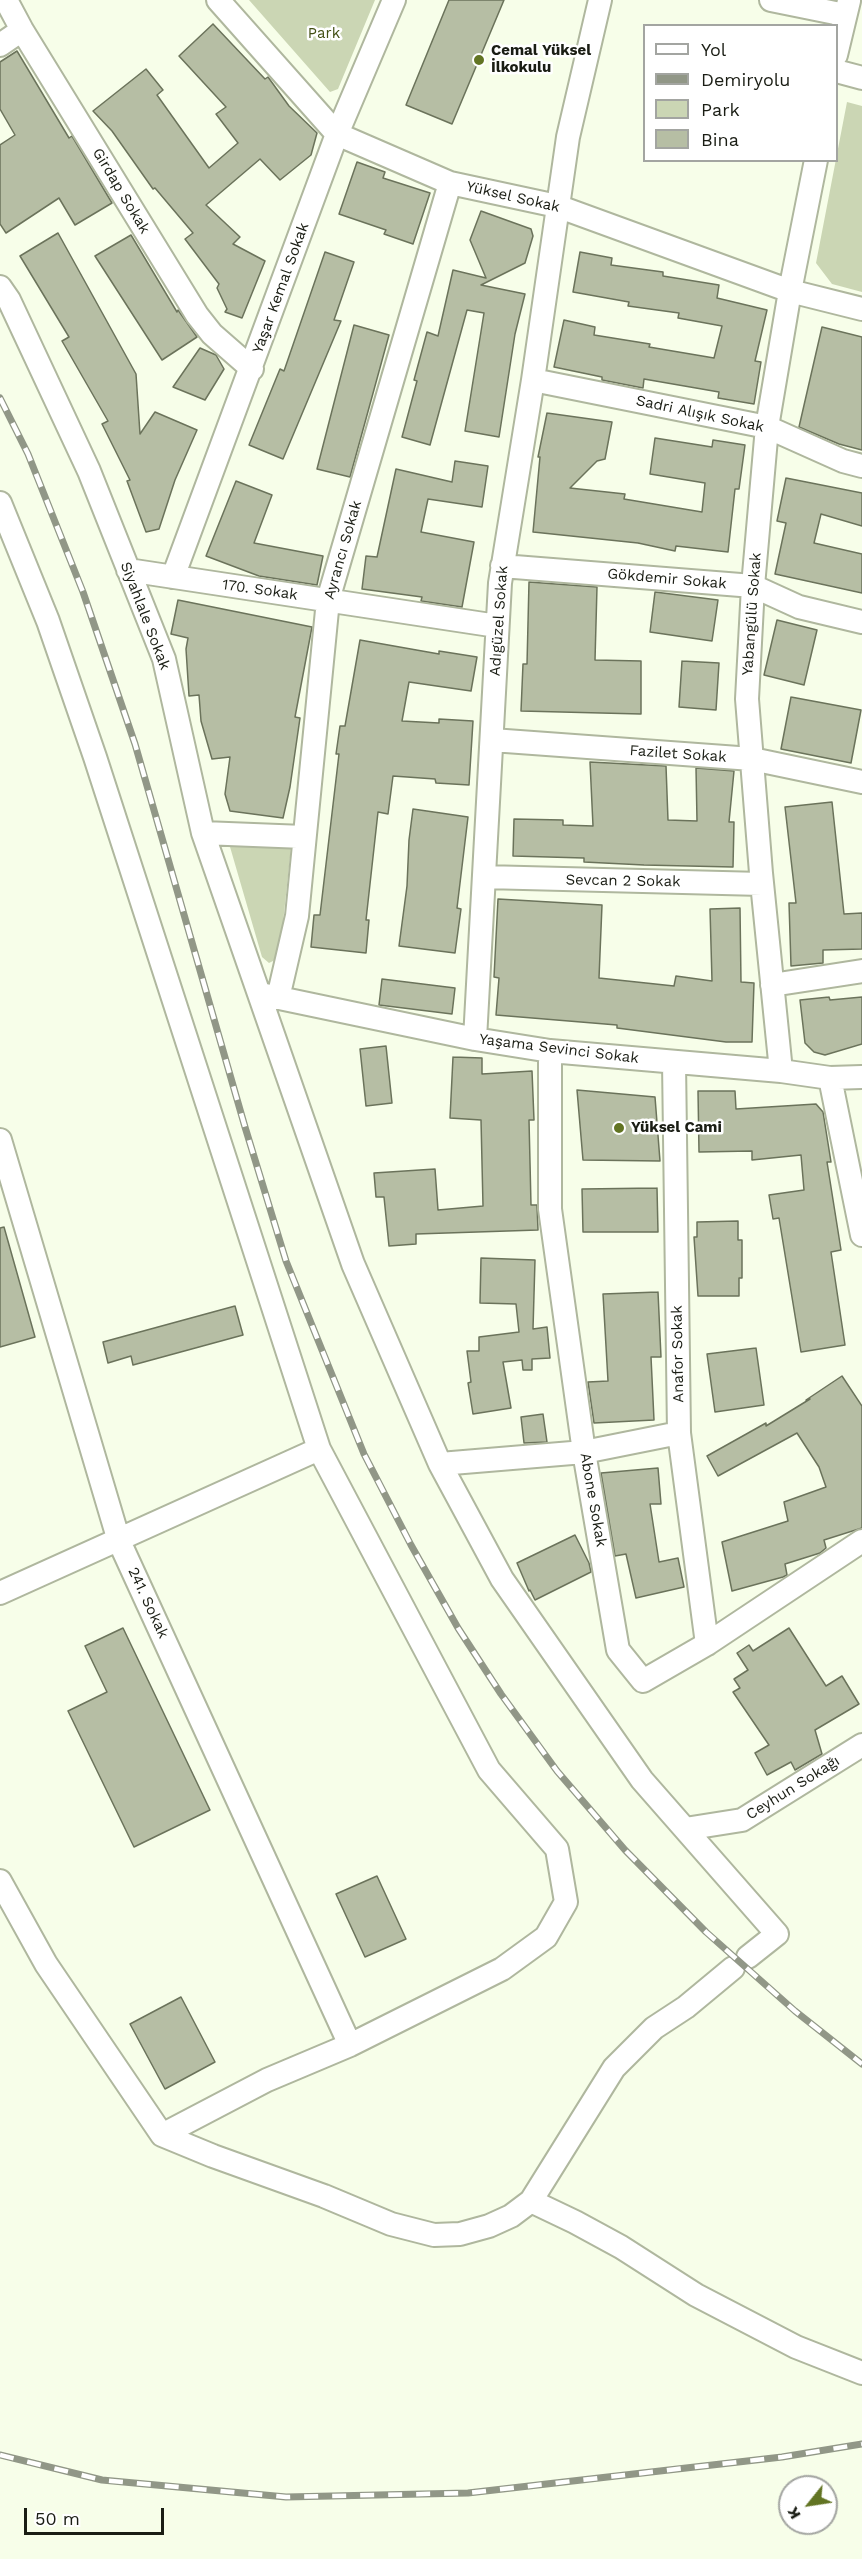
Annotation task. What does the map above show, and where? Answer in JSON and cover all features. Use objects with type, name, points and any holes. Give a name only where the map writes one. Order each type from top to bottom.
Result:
[{"type":"street","name":"Girdap Sokak","points":[[6,0],[196,315],[212,334],[252,369]]},
{"type":"street","name":"Yüksel Sokak","points":[[218,0],[337,134],[450,183],[557,206],[790,291],[862,309]]},
{"type":"street","name":"Yaşar Kemal Sokak","points":[[173,577],[252,369],[337,134],[394,0]]},
{"type":"street","name":"Adıgüzel Sokak","points":[[475,1039],[502,566],[533,380],[568,137],[600,0]]},
{"type":"street","points":[[771,0],[847,7],[838,50]]},
{"type":"street","points":[[0,45],[22,30]]},
{"type":"street","points":[[838,71],[862,78]]},
{"type":"street","name":"Yabangülü Sokak","points":[[781,1071],[762,884],[747,699],[753,586],[767,427],[790,291],[816,162]]},
{"type":"street","name":"Ayrancı Sokak","points":[[269,996],[297,916],[328,600],[450,183]]},
{"type":"street","name":"Siyahlale Sokak","points":[[0,286],[9,300],[88,471],[164,659],[203,833],[269,996],[353,1264],[440,1464],[502,1579],[642,1780],[777,1934],[687,2007],[647,2035],[620,2061],[603,2084],[531,2201]]},
{"type":"street","name":"Sadri Alışık Sokak","points":[[533,380],[767,427],[843,461],[862,466]]},
{"type":"street","points":[[0,503],[48,621],[95,757],[319,1449],[489,1770],[557,1849],[566,1902],[546,1937],[502,1969],[350,2044],[267,2080],[162,2135]]},
{"type":"street","name":"Gökdemir Sokak","points":[[502,566],[753,586],[799,607],[862,622]]},
{"type":"street","name":"170. Sokak","points":[[128,570],[497,626]]},
{"type":"street","name":"Fazilet Sokak","points":[[492,740],[752,759],[862,782]]},
{"type":"street","points":[[203,833],[304,837]]},
{"type":"street","name":"Sevcan 2 Sokak","points":[[484,878],[762,884]]},
{"type":"street","points":[[772,985],[862,970]]},
{"type":"street","name":"Yaşama Sevinci Sokak","points":[[269,996],[475,1039],[550,1051],[781,1071],[830,1078],[862,1077]]},
{"type":"street","name":"Abone Sokak","points":[[550,1051],[550,1209],[585,1452],[618,1650],[643,1681],[707,1644],[862,1541]]},
{"type":"street","name":"Anafor Sokak","points":[[674,1062],[679,1433],[707,1644]]},
{"type":"street","points":[[830,1078],[862,1234]]},
{"type":"street","name":"241. Sokak","points":[[0,1140],[119,1541],[350,2044]]},
{"type":"street","points":[[440,1464],[585,1452],[679,1433]]},
{"type":"street","points":[[0,1593],[319,1449]]},
{"type":"street","name":"Ceyhun Sokağı","points":[[685,1829],[742,1820],[862,1745]]},
{"type":"street","points":[[0,1881],[46,1964],[162,2135],[324,2196],[391,2224],[434,2235],[460,2234],[489,2226],[512,2216],[531,2201],[612,2242],[696,2295],[796,2347],[862,2373]]},
{"type":"green space","name":"Park","points":[[249,0],[375,0],[338,89],[330,92]]},
{"type":"green space","points":[[847,102],[862,106],[862,292],[832,284],[816,263],[835,162],[838,162],[838,149]]},
{"type":"green space","points":[[228,840],[291,848],[281,941],[277,959],[269,963],[262,957]]},
{"type":"building","points":[[449,0],[504,0],[452,124],[406,105]]},
{"type":"building","points":[[213,24],[265,79],[268,77],[289,106],[317,133],[311,155],[280,180],[260,159],[206,205],[240,237],[233,244],[265,261],[242,318],[225,312],[227,309],[217,288],[219,284],[185,239],[193,233],[155,188],[153,189],[112,131],[93,111],[146,69],[163,90],[157,95],[209,168],[238,143],[216,114],[226,107],[179,56]]},
{"type":"building","points":[[17,51],[69,138],[72,136],[112,203],[75,225],[59,198],[6,233],[0,224],[0,145],[15,135],[0,109],[0,62]]},
{"type":"building","points":[[357,162],[385,172],[383,178],[430,193],[413,244],[384,234],[386,230],[339,214]]},
{"type":"building","points":[[481,211],[531,229],[533,236],[525,263],[481,285],[525,294],[515,334],[499,437],[465,431],[484,313],[467,310],[430,445],[402,437],[417,381],[414,380],[427,332],[438,336],[453,270],[486,278],[470,240]]},
{"type":"building","points":[[58,233],[136,374],[140,434],[155,412],[197,430],[175,480],[159,529],[146,532],[127,481],[130,480],[102,424],[108,421],[62,341],[69,337],[20,256]]},
{"type":"building","points":[[131,235],[177,312],[178,310],[197,337],[162,360],[95,256]]},
{"type":"building","points":[[325,252],[354,262],[334,320],[341,321],[283,459],[249,445],[280,369],[284,371]]},
{"type":"building","points":[[580,252],[612,258],[611,265],[663,272],[663,276],[719,285],[717,298],[767,310],[755,361],[761,362],[754,404],[718,398],[719,392],[644,379],[643,388],[554,367],[564,320],[595,327],[594,335],[714,358],[722,326],[678,318],[679,313],[628,306],[629,302],[573,292]]},
{"type":"building","points":[[354,325],[389,335],[350,477],[317,469]]},
{"type":"building","points":[[822,327],[862,337],[862,450],[839,444],[799,427]]},
{"type":"building","points":[[200,348],[216,355],[224,369],[205,400],[173,387]]},
{"type":"building","points":[[547,413],[612,422],[605,459],[597,461],[570,488],[625,494],[624,499],[702,512],[705,483],[650,474],[655,438],[712,447],[713,440],[745,445],[739,489],[735,489],[728,552],[676,546],[675,551],[638,543],[533,532],[540,457],[538,457]]},
{"type":"building","points":[[455,461],[488,466],[482,507],[428,499],[421,532],[474,542],[462,607],[421,601],[422,597],[362,589],[366,556],[377,557],[396,469],[452,482]]},
{"type":"building","points":[[786,478],[862,493],[862,526],[821,514],[814,543],[862,554],[862,593],[775,574],[786,523],[777,521]]},
{"type":"building","points":[[236,481],[272,495],[254,543],[323,556],[317,585],[259,576],[206,556]]},
{"type":"building","points":[[529,582],[597,587],[595,660],[641,661],[641,714],[521,711],[523,664],[527,664]]},
{"type":"building","points":[[655,592],[718,600],[712,641],[650,632]]},
{"type":"building","points":[[178,600],[312,627],[295,717],[300,718],[283,818],[230,811],[225,794],[230,757],[212,759],[201,721],[199,695],[189,696],[186,649],[188,638],[171,634]]},
{"type":"building","points":[[777,620],[817,630],[804,685],[764,675]]},
{"type":"building","points":[[360,640],[439,654],[439,651],[477,657],[471,691],[409,682],[402,721],[439,723],[439,719],[473,721],[469,785],[436,783],[435,779],[393,776],[388,814],[378,812],[366,920],[369,920],[366,953],[311,947],[314,915],[320,915],[339,754],[336,754],[340,726],[345,726]]},
{"type":"building","points":[[682,661],[719,663],[716,710],[679,707]]},
{"type":"building","points":[[791,697],[861,710],[851,763],[781,749]]},
{"type":"building","points":[[590,762],[666,766],[668,820],[697,821],[696,768],[734,771],[729,822],[734,822],[733,867],[584,862],[584,858],[513,856],[514,819],[563,820],[563,825],[593,826]]},
{"type":"building","points":[[832,802],[844,914],[862,913],[862,949],[823,950],[823,963],[791,966],[789,903],[796,903],[785,807]]},
{"type":"building","points":[[413,809],[468,817],[457,908],[461,909],[455,953],[399,946],[407,886]]},
{"type":"building","points":[[498,899],[602,905],[599,978],[674,986],[676,976],[712,981],[710,909],[740,908],[741,982],[754,983],[752,1042],[726,1042],[617,1028],[617,1025],[496,1015],[499,978],[494,977]]},
{"type":"building","points":[[382,979],[455,988],[452,1014],[379,1005]]},
{"type":"building","points":[[829,997],[830,1000],[862,997],[862,1044],[825,1055],[814,1052],[805,1043],[800,1000]]},
{"type":"building","points":[[386,1046],[392,1103],[366,1106],[360,1049]]},
{"type":"building","points":[[453,1057],[482,1058],[482,1074],[532,1071],[534,1120],[529,1120],[531,1205],[537,1205],[538,1230],[416,1234],[416,1244],[389,1246],[384,1197],[376,1197],[374,1173],[435,1169],[438,1210],[483,1206],[481,1120],[450,1118]]},
{"type":"building","name":"Yüksel Cami","points":[[577,1090],[655,1097],[660,1161],[583,1160]]},
{"type":"building","points":[[698,1091],[735,1091],[736,1109],[816,1104],[823,1112],[831,1162],[827,1162],[841,1250],[831,1252],[845,1345],[801,1352],[779,1218],[773,1219],[769,1195],[804,1190],[801,1155],[752,1160],[752,1151],[699,1152]]},
{"type":"building","points":[[657,1188],[658,1232],[583,1232],[582,1189]]},
{"type":"building","points":[[738,1221],[738,1240],[742,1240],[742,1278],[739,1278],[739,1296],[698,1296],[694,1237],[697,1237],[697,1222]]},
{"type":"building","points":[[4,1227],[35,1337],[0,1347],[0,1228]]},
{"type":"building","points":[[481,1258],[535,1260],[533,1329],[547,1327],[550,1358],[532,1359],[532,1370],[523,1370],[522,1360],[503,1362],[511,1408],[473,1414],[468,1383],[471,1382],[467,1351],[479,1351],[479,1337],[519,1332],[516,1304],[480,1303]]},
{"type":"building","points":[[658,1292],[661,1357],[651,1357],[654,1420],[594,1423],[588,1382],[608,1381],[603,1294]]},
{"type":"building","points":[[235,1306],[243,1335],[133,1365],[131,1356],[108,1363],[103,1342]]},
{"type":"building","points":[[756,1348],[764,1405],[715,1412],[707,1354]]},
{"type":"building","points":[[842,1376],[862,1406],[862,1528],[824,1540],[826,1548],[820,1553],[785,1564],[787,1575],[783,1577],[732,1591],[722,1542],[788,1521],[784,1502],[826,1487],[819,1467],[797,1433],[718,1476],[707,1456],[766,1423],[766,1426]]},
{"type":"building","points":[[543,1414],[547,1442],[524,1443],[521,1417]]},
{"type":"building","points":[[658,1468],[661,1504],[650,1504],[659,1562],[678,1558],[684,1587],[636,1598],[626,1554],[615,1556],[601,1473]]},
{"type":"building","points":[[575,1535],[591,1572],[535,1600],[517,1563]]},
{"type":"building","points":[[123,1628],[210,1810],[134,1847],[68,1711],[107,1692],[85,1646]]},
{"type":"building","points":[[789,1628],[826,1686],[842,1676],[859,1704],[815,1730],[822,1754],[795,1770],[791,1762],[767,1775],[755,1753],[769,1745],[733,1692],[740,1688],[734,1679],[748,1670],[737,1653],[749,1645],[753,1651]]},
{"type":"building","points":[[377,1876],[406,1939],[365,1957],[336,1894]]},
{"type":"building","points":[[181,1997],[215,2062],[165,2089],[130,2024]]},
{"type":"railway","points":[[0,398],[28,454],[83,592],[135,744],[286,1261],[364,1454],[411,1545],[458,1628],[501,1694],[557,1771],[625,1850],[706,1932],[795,2011],[862,2064]]},
{"type":"railway","points":[[0,2455],[102,2480],[286,2497],[468,2493],[782,2457],[862,2444]]},
{"type":"place","name":"Cemal Yüksel İlkokulu","points":[[479,60]]},
{"type":"place","name":"Yüksel Cami","points":[[619,1128]]}]
